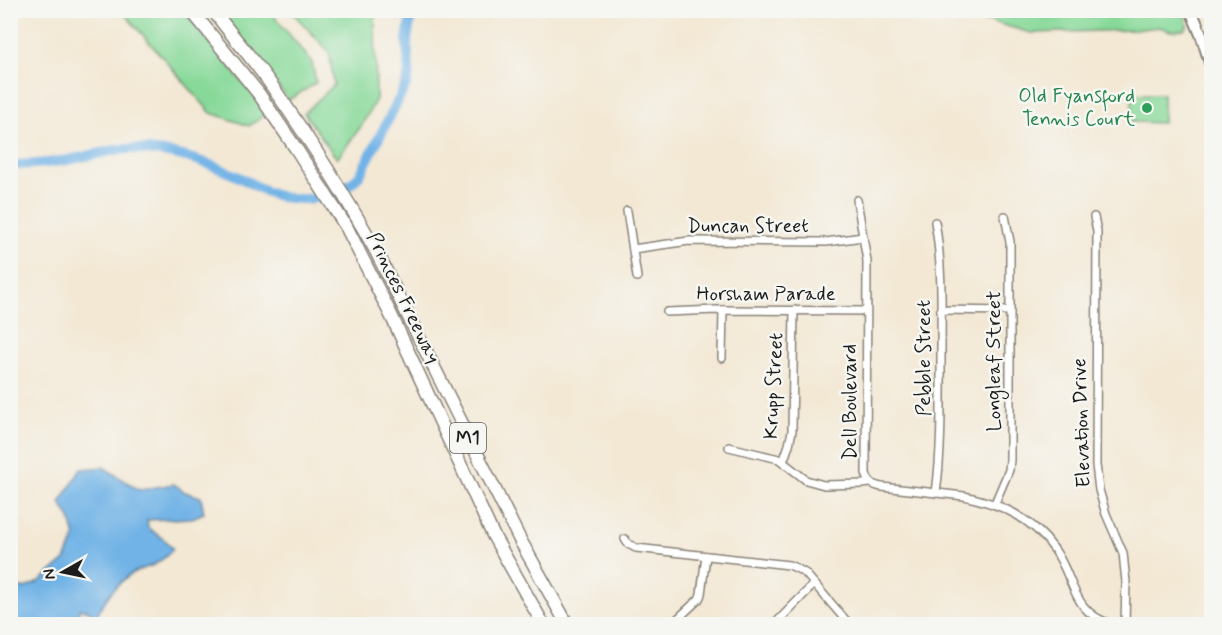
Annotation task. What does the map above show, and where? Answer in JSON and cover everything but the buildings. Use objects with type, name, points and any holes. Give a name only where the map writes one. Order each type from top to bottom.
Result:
[{"type":"highway","name":"Princes Freeway","points":[[191,10],[259,94],[347,228],[392,317],[493,536],[543,624]]},
{"type":"highway","name":"Princes Freeway","points":[[213,10],[271,85],[356,214],[519,538],[567,624]]},
{"type":"main road","points":[[1191,10],[1207,38],[1212,69]]},
{"type":"street","name":"Dell Boulevard","points":[[857,200],[867,261],[868,479],[874,486],[964,496],[995,504],[1014,512],[1044,536],[1054,549],[1078,600],[1086,610],[1096,618],[1111,624]]},
{"type":"street","points":[[627,212],[637,277]]},
{"type":"street","name":"Longleaf Street","points":[[995,504],[1011,460],[1010,242],[1005,216]]},
{"type":"street","name":"Elevation Drive","points":[[1094,217],[1096,231],[1096,465],[1099,490],[1106,514],[1124,553],[1125,624]]},
{"type":"street","name":"Pebble Street","points":[[935,222],[940,247],[941,310],[941,454],[936,493]]},
{"type":"street","name":"Duncan Street","points":[[633,249],[689,241],[826,242],[863,237]]},
{"type":"street","points":[[722,358],[723,310]]},
{"type":"street","name":"Krupp Street","points":[[783,462],[792,431],[794,310]]},
{"type":"street","points":[[941,310],[1010,311]]},
{"type":"street","name":"Horsham Parade","points":[[667,312],[866,311]]},
{"type":"street","points":[[729,447],[779,459],[806,480],[824,485],[851,485],[868,479]]},
{"type":"street","points":[[625,539],[628,544],[636,548],[796,568],[805,573],[849,624]]},
{"type":"street","points":[[672,624],[699,599],[703,589],[706,556]]},
{"type":"street","points":[[775,624],[814,584]]},
{"type":"street","points":[[1088,624],[1096,618]]},
{"type":"green space","points":[[122,11],[183,11],[268,113],[249,126],[211,113]]},
{"type":"green space","points":[[218,11],[270,11],[312,62],[316,83],[289,100]]},
{"type":"green space","points":[[291,11],[375,11],[376,99],[362,125],[337,159],[304,113],[334,85],[329,52]]},
{"type":"green space","points":[[954,11],[1183,11],[1188,25],[1184,30],[1171,31],[1159,27],[1134,30],[1031,33]]},
{"type":"green space","name":"Old Fyansford Tennis Court","points":[[1132,94],[1163,94],[1163,123],[1132,122]]},
{"type":"water","points":[[103,467],[139,490],[174,484],[185,492],[201,497],[204,513],[192,518],[147,520],[148,528],[173,549],[158,562],[133,573],[120,583],[94,620],[90,611],[79,609],[78,624],[11,624],[11,588],[25,588],[39,582],[65,560],[75,537],[70,518],[60,503],[81,469]]},
{"type":"waterway","points":[[10,165],[59,161],[120,149],[145,150],[200,161],[282,197],[310,199],[328,195],[350,184],[361,173],[407,83],[409,71],[407,39],[412,10]]},
{"type":"place","name":"Old Fyansford Tennis Court","points":[[1147,108]]}]
